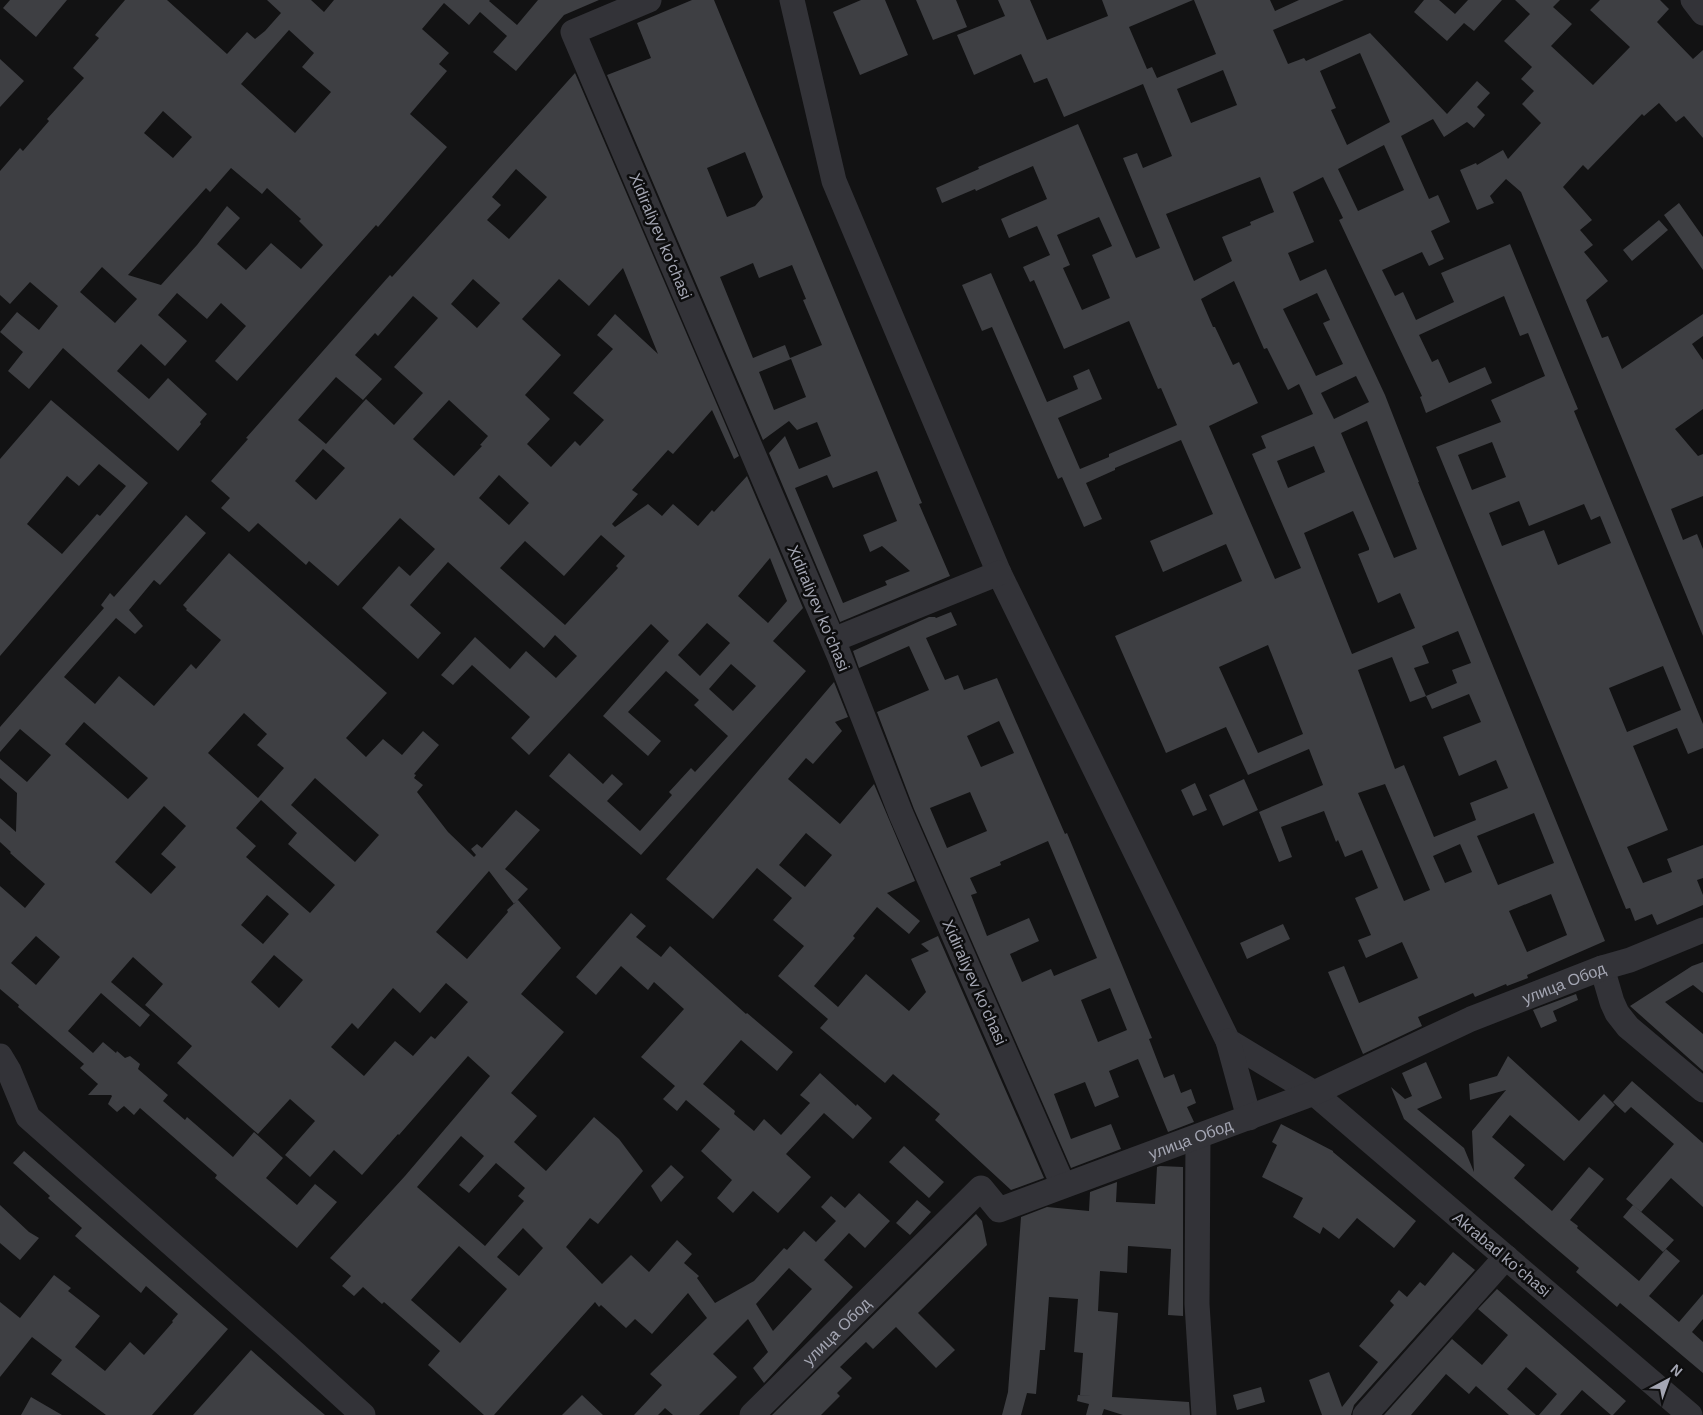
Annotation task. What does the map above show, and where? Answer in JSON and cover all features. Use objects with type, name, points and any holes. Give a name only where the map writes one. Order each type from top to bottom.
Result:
[{"type":"street","name":"Xidiraliyev koʻchasi","points":[[649,0],[573,32],[833,640],[902,814],[1063,1185]]},
{"type":"street","points":[[792,0],[834,181],[999,573],[1228,1041],[1249,1118]]},
{"type":"street","points":[[1693,0],[1703,13]]},
{"type":"street","points":[[833,640],[999,573]]},
{"type":"street","name":"улица Обод","points":[[752,1415],[981,1188],[998,1210],[1314,1093],[1471,1019],[1602,968],[1630,960],[1703,930]]},
{"type":"street","points":[[1602,968],[1612,1002],[1617,1013],[1628,1027],[1703,1090]]},
{"type":"street","name":"Akrabad koʻchasi","points":[[1228,1041],[1314,1093],[1690,1415]]},
{"type":"street","points":[[0,1056],[9,1071],[28,1117],[363,1415]]},
{"type":"street","points":[[1198,1137],[1197,1304],[1204,1415]]},
{"type":"street","points":[[1365,1415],[1506,1257]]},
{"type":"building","points":[[10,0],[67,0],[36,37],[3,8]]},
{"type":"building","points":[[125,0],[167,0],[227,54],[247,32],[255,39],[281,13],[267,0],[311,0],[324,12],[334,0],[490,0],[517,25],[538,0],[599,0],[564,15],[516,71],[493,52],[507,36],[480,12],[469,25],[444,3],[422,29],[449,53],[439,64],[447,71],[410,114],[447,147],[378,227],[376,225],[237,381],[215,361],[246,326],[221,303],[207,319],[177,293],[158,315],[187,341],[165,366],[141,344],[117,371],[149,399],[168,378],[207,414],[178,451],[63,348],[29,389],[8,371],[23,352],[0,332],[17,312],[39,330],[58,306],[30,282],[10,304],[0,295],[0,171],[20,148],[23,151],[49,121],[47,119],[84,78],[73,68],[99,38],[95,35]],"holes":[[[289,30],[314,53],[302,67],[331,92],[295,133],[241,84]],[[163,111],[192,137],[173,158],[144,133]],[[231,168],[262,194],[267,188],[301,219],[299,221],[323,245],[301,269],[271,243],[246,270],[217,244],[240,218],[227,206],[197,245],[161,285],[128,275],[206,188],[210,192]],[[102,267],[137,299],[115,323],[80,292]]]},
{"type":"building","points":[[692,0],[714,0],[922,503],[919,504],[950,576],[840,622],[769,453],[785,436],[799,469],[831,456],[817,422],[797,430],[789,421],[763,440],[607,75],[651,58],[637,23]],"holes":[[[745,152],[763,197],[755,206],[727,217],[707,168]],[[753,263],[759,278],[792,265],[806,299],[803,300],[822,345],[790,358],[785,345],[753,358],[720,277]],[[791,359],[806,397],[774,410],[759,372]],[[877,471],[897,521],[863,535],[870,552],[882,546],[910,571],[885,581],[887,585],[843,603],[795,488],[827,475],[833,488]]]},
{"type":"building","points":[[861,0],[885,0],[908,55],[860,75],[833,12]]},
{"type":"building","points":[[916,0],[956,0],[967,27],[933,40]]},
{"type":"building","points":[[998,0],[1030,0],[1047,40],[1108,16],[1102,0],[1193,0],[1129,27],[1147,69],[1152,67],[1157,78],[1216,54],[1194,0],[1270,0],[1275,11],[1299,0],[1344,0],[1273,30],[1288,64],[1304,58],[1306,61],[1370,33],[1447,114],[1477,81],[1490,93],[1477,107],[1485,115],[1474,128],[1467,122],[1444,137],[1433,119],[1401,136],[1429,199],[1438,195],[1450,222],[1431,231],[1444,259],[1429,266],[1422,252],[1382,270],[1395,296],[1403,292],[1416,320],[1454,302],[1441,273],[1510,244],[1578,409],[1574,411],[1703,724],[1703,748],[1688,754],[1677,728],[1633,746],[1668,830],[1627,847],[1643,883],[1672,872],[1667,859],[1703,845],[1703,878],[1697,880],[1703,895],[1703,905],[1657,925],[1652,914],[1635,921],[1630,908],[1626,909],[1436,447],[1501,422],[1491,400],[1545,376],[1528,333],[1520,336],[1504,296],[1419,335],[1432,362],[1438,359],[1449,383],[1485,367],[1492,383],[1426,413],[1420,397],[1422,396],[1339,220],[1343,218],[1323,177],[1293,192],[1314,242],[1288,253],[1300,281],[1326,269],[1385,395],[1418,482],[1605,941],[1527,975],[1528,978],[1507,986],[1506,984],[1475,997],[1473,993],[1418,1017],[1422,1026],[1363,1054],[1328,972],[1344,966],[1359,1003],[1418,978],[1402,942],[1366,958],[1358,940],[1371,935],[1355,898],[1378,888],[1362,850],[1345,857],[1338,840],[1336,842],[1324,811],[1281,827],[1292,857],[1279,862],[1259,812],[1323,785],[1309,749],[1248,775],[1226,727],[1166,753],[1115,636],[1242,581],[1226,544],[1163,572],[1150,541],[1213,514],[1181,440],[1115,468],[1115,470],[1086,483],[1102,519],[1084,527],[1062,477],[1058,479],[992,327],[982,331],[962,285],[991,273],[1047,402],[1078,389],[1073,376],[1089,369],[1102,399],[1058,418],[1080,469],[1109,457],[1109,454],[1177,425],[1161,388],[1158,389],[1129,321],[1064,349],[1034,280],[1030,282],[1023,267],[1050,255],[1037,226],[1009,238],[1001,219],[1047,199],[1033,166],[976,191],[975,189],[942,203],[936,188],[979,169],[978,167],[1078,124],[1136,258],[1160,248],[1123,158],[1137,153],[1143,168],[1172,156],[1143,84],[1064,117],[1047,78],[1034,83],[1021,54],[974,75],[957,35],[1005,16]],"holes":[[[1360,53],[1390,122],[1347,145],[1331,110],[1336,108],[1320,71]],[[1223,70],[1237,105],[1191,123],[1177,89]],[[1384,145],[1404,190],[1358,211],[1338,169]],[[1260,177],[1274,212],[1250,222],[1251,225],[1222,237],[1232,261],[1194,281],[1166,214]],[[1099,217],[1112,246],[1092,255],[1110,298],[1082,310],[1063,268],[1070,265],[1057,235]],[[1234,281],[1264,349],[1267,348],[1288,390],[1299,384],[1313,414],[1261,436],[1266,448],[1252,454],[1301,568],[1275,579],[1209,426],[1258,403],[1239,362],[1233,365],[1215,327],[1213,327],[1201,299]],[[1317,293],[1330,320],[1323,323],[1343,364],[1316,376],[1283,309]],[[1356,376],[1369,402],[1334,419],[1321,393]],[[1367,421],[1417,549],[1394,558],[1341,433]],[[1492,442],[1506,477],[1472,490],[1458,455]],[[1314,446],[1325,472],[1288,488],[1277,461]],[[1519,501],[1529,526],[1584,504],[1591,520],[1600,516],[1611,543],[1558,565],[1544,530],[1502,546],[1489,513]],[[1353,511],[1369,548],[1369,550],[1358,554],[1378,603],[1400,593],[1415,628],[1352,654],[1304,533]],[[1458,631],[1471,663],[1452,670],[1457,683],[1426,696],[1414,668],[1429,663],[1422,646]],[[1268,645],[1303,734],[1258,753],[1219,667]],[[1392,657],[1410,702],[1426,696],[1432,709],[1469,694],[1481,722],[1443,737],[1459,776],[1496,760],[1508,788],[1470,803],[1476,820],[1434,837],[1404,765],[1395,769],[1358,670]],[[1663,666],[1681,710],[1627,732],[1609,688]],[[1385,784],[1430,890],[1404,901],[1358,793]],[[1534,813],[1554,863],[1498,885],[1477,836]],[[1460,844],[1472,872],[1445,883],[1433,856]],[[1551,894],[1567,935],[1527,952],[1509,911]]]},
{"type":"building","points":[[1424,0],[1439,0],[1455,14],[1468,0],[1502,0],[1474,31],[1464,23],[1447,41],[1414,12]]},
{"type":"building","points":[[1515,0],[1560,0],[1553,7],[1572,24],[1551,46],[1593,85],[1630,47],[1590,10],[1600,0],[1660,0],[1669,9],[1657,22],[1693,59],[1703,50],[1703,138],[1684,116],[1676,122],[1659,103],[1644,116],[1642,114],[1588,170],[1583,165],[1563,187],[1592,220],[1580,230],[1593,245],[1584,252],[1608,281],[1586,300],[1602,338],[1608,336],[1622,369],[1703,314],[1703,336],[1692,344],[1703,360],[1703,409],[1675,429],[1698,456],[1703,454],[1703,496],[1671,509],[1683,540],[1697,534],[1703,549],[1703,636],[1521,192],[1506,179],[1490,196],[1494,203],[1477,210],[1460,170],[1476,163],[1477,165],[1503,150],[1508,159],[1541,123],[1522,104],[1534,91],[1521,79],[1532,67],[1504,41],[1530,14]]},
{"type":"building","points":[[0,59],[24,81],[0,107]]},
{"type":"building","points":[[575,73],[739,456],[734,459],[712,410],[673,454],[668,450],[632,490],[638,494],[612,524],[615,527],[648,504],[662,516],[673,504],[698,526],[712,510],[714,512],[747,476],[803,608],[773,641],[806,671],[641,855],[549,776],[569,753],[603,784],[612,774],[623,784],[607,801],[640,831],[672,795],[669,792],[691,768],[695,772],[728,736],[694,705],[699,700],[666,671],[628,712],[661,741],[648,756],[603,716],[669,641],[651,624],[529,755],[511,738],[530,717],[472,665],[453,685],[441,675],[475,637],[510,669],[526,651],[556,678],[577,656],[555,635],[544,648],[448,562],[410,605],[441,633],[418,659],[362,608],[399,566],[410,576],[435,549],[400,518],[338,586],[309,561],[306,565],[258,523],[249,532],[221,508],[230,498],[211,481],[248,439],[246,438],[390,275],[392,277]],"holes":[[[516,169],[547,197],[509,239],[487,220],[501,205],[492,197]],[[623,268],[658,354],[615,314],[597,335],[613,349],[573,393],[604,420],[580,446],[575,441],[551,467],[527,444],[550,419],[525,395],[561,355],[522,319],[559,279],[589,306]],[[473,279],[500,303],[477,328],[451,304]],[[413,296],[438,318],[394,367],[423,393],[394,425],[366,399],[326,444],[298,420],[336,377],[363,400],[382,379],[355,355],[375,333],[378,336]],[[449,400],[488,436],[480,445],[482,446],[454,476],[413,439]],[[323,449],[345,468],[316,500],[295,481]],[[499,475],[529,503],[509,525],[479,498]],[[601,535],[625,556],[616,566],[618,568],[565,625],[500,568],[525,541],[564,576]],[[770,558],[787,601],[768,623],[738,596]],[[707,623],[730,643],[700,676],[678,655]],[[731,664],[756,686],[733,711],[709,689]]]},
{"type":"building","points":[[1679,203],[1703,237],[1703,270],[1664,215]]},
{"type":"building","points":[[1659,220],[1668,230],[1632,261],[1623,250]]},
{"type":"building","points":[[51,400],[148,483],[0,656],[0,459]],"holes":[[[99,464],[126,486],[100,516],[97,514],[62,554],[27,524],[67,476],[79,486]]]},
{"type":"building","points":[[186,515],[206,533],[160,585],[154,580],[129,610],[143,626],[135,634],[116,618],[64,677],[95,704],[119,676],[154,706],[191,664],[196,669],[221,640],[186,610],[183,605],[229,553],[387,693],[346,738],[366,757],[383,739],[402,755],[423,731],[439,745],[414,774],[416,775],[414,778],[423,785],[417,792],[448,832],[474,857],[476,855],[471,849],[477,844],[482,848],[516,810],[540,830],[505,869],[528,889],[516,902],[518,900],[561,948],[521,994],[564,1032],[511,1093],[537,1116],[514,1142],[546,1171],[594,1117],[619,1139],[643,1171],[598,1224],[590,1218],[566,1247],[602,1284],[631,1255],[649,1272],[677,1240],[692,1254],[684,1263],[699,1276],[697,1278],[715,1303],[754,1281],[784,1248],[787,1250],[804,1231],[816,1242],[836,1221],[821,1207],[831,1196],[845,1208],[859,1193],[890,1221],[865,1248],[849,1233],[824,1260],[853,1287],[764,1383],[753,1368],[768,1352],[748,1319],[713,1354],[737,1377],[699,1415],[673,1415],[665,1408],[658,1415],[634,1415],[662,1385],[650,1374],[707,1318],[688,1293],[652,1334],[635,1319],[626,1328],[601,1305],[599,1307],[595,1302],[494,1415],[484,1415],[428,1365],[440,1351],[384,1302],[382,1304],[363,1287],[354,1296],[342,1286],[351,1276],[330,1258],[405,1176],[490,1076],[468,1056],[362,1175],[334,1150],[310,1177],[285,1155],[315,1121],[290,1099],[258,1134],[177,1063],[192,1046],[145,1005],[163,984],[133,957],[111,982],[150,1015],[140,1027],[101,993],[68,1031],[93,1053],[103,1042],[125,1058],[130,1056],[140,1064],[138,1069],[168,1095],[163,1101],[185,1120],[187,1117],[233,1157],[254,1132],[283,1158],[266,1178],[297,1205],[315,1184],[337,1202],[297,1248],[215,1178],[217,1175],[140,1108],[134,1115],[124,1106],[117,1112],[108,1104],[111,1095],[88,1095],[98,1084],[80,1068],[84,1064],[0,989],[0,886],[25,908],[45,884],[0,842],[0,818],[16,832],[17,793],[0,778],[0,759],[27,782],[51,755],[20,729],[0,752],[0,727],[104,608],[101,605],[110,593],[114,597]],"holes":[[[244,713],[267,734],[257,745],[284,768],[258,798],[208,753]],[[84,722],[148,778],[128,799],[65,744]],[[315,778],[379,835],[355,862],[291,805]],[[261,800],[297,833],[288,844],[335,885],[310,913],[246,857],[256,846],[236,828]],[[164,806],[186,826],[161,854],[176,867],[151,894],[115,862]],[[489,871],[514,904],[507,910],[508,912],[467,959],[436,932]],[[267,895],[289,914],[263,944],[241,925]],[[36,936],[60,957],[36,985],[11,963]],[[274,955],[303,980],[279,1008],[251,982]],[[446,983],[468,1002],[435,1039],[431,1036],[413,1056],[395,1041],[364,1076],[331,1047],[352,1023],[358,1029],[393,988],[420,1013]],[[461,1136],[484,1156],[459,1185],[469,1193],[496,1163],[525,1188],[518,1196],[524,1201],[485,1246],[417,1187]],[[523,1228],[543,1248],[519,1276],[497,1257]],[[459,1246],[507,1289],[460,1343],[411,1300]],[[789,1268],[812,1289],[773,1331],[756,1304]]]},
{"type":"building","points":[[951,612],[957,625],[926,638],[945,680],[958,675],[964,690],[997,678],[1065,834],[1067,833],[1152,1038],[1149,1039],[1164,1078],[1174,1074],[1181,1093],[1191,1089],[1196,1103],[1187,1107],[1194,1122],[1168,1132],[1138,1059],[1109,1071],[1119,1097],[1095,1107],[1085,1082],[1054,1094],[1071,1139],[1111,1124],[1121,1149],[1071,1168],[914,809],[877,712],[929,690],[909,646],[859,668],[853,651],[929,617],[936,618]],"holes":[[[999,721],[1014,753],[981,767],[967,736]],[[970,792],[987,831],[947,848],[930,808]],[[1048,841],[1097,958],[1054,976],[1051,969],[1022,982],[1010,954],[1039,941],[1029,918],[987,936],[971,895],[977,893],[970,878],[1001,865],[1000,862]],[[1110,988],[1127,1030],[1098,1042],[1081,1000]]]},
{"type":"building","points":[[834,682],[848,717],[835,722],[842,731],[813,764],[806,758],[788,779],[840,824],[874,784],[915,881],[887,893],[920,921],[909,934],[877,907],[853,936],[855,938],[814,986],[838,1007],[866,974],[909,1011],[926,992],[911,959],[929,951],[921,944],[938,936],[1044,1178],[1011,1190],[935,1120],[940,1114],[893,1074],[885,1083],[820,1028],[828,1019],[778,976],[804,946],[773,920],[792,898],[757,868],[713,919],[666,879]],"holes":[[[806,833],[832,855],[805,887],[779,865]]]},
{"type":"building","points":[[1244,779],[1258,810],[1223,826],[1209,795]]},
{"type":"building","points":[[1195,783],[1207,810],[1193,816],[1181,790]]},
{"type":"building","points":[[631,913],[646,926],[636,937],[661,957],[670,946],[746,1014],[793,1052],[777,1071],[741,1040],[703,1084],[735,1111],[734,1114],[754,1131],[764,1119],[781,1135],[810,1103],[800,1095],[820,1073],[872,1118],[853,1139],[824,1113],[786,1154],[811,1177],[778,1213],[753,1191],[733,1213],[717,1198],[732,1180],[701,1151],[720,1129],[686,1100],[677,1111],[663,1099],[675,1086],[641,1057],[684,1009],[654,982],[648,990],[621,966],[596,995],[576,977]]},
{"type":"building","points":[[1283,924],[1290,939],[1247,959],[1240,943]]},
{"type":"building","points":[[1703,962],[1703,993],[1693,985],[1665,1002],[1703,1034],[1703,1071],[1630,1006],[1692,966]]},
{"type":"building","points":[[1576,994],[1578,1000],[1553,1011],[1557,1021],[1541,1028],[1533,1010]]},
{"type":"building","points":[[1508,1056],[1579,1121],[1604,1094],[1615,1105],[1564,1161],[1510,1115],[1492,1137],[1525,1165],[1514,1178],[1552,1211],[1589,1167],[1604,1179],[1570,1220],[1639,1281],[1666,1249],[1680,1261],[1649,1296],[1679,1322],[1703,1294],[1703,1319],[1692,1332],[1703,1342],[1703,1373],[1620,1303],[1617,1307],[1576,1272],[1579,1268],[1404,1119],[1391,1087],[1405,1099],[1412,1096],[1402,1073],[1426,1062],[1442,1098],[1417,1109],[1464,1148],[1474,1172],[1472,1131],[1506,1090],[1470,1100],[1469,1084],[1497,1076]]},
{"type":"building","points":[[1632,1081],[1703,1143],[1703,1207],[1671,1178],[1641,1212],[1626,1199],[1674,1144],[1631,1107],[1625,1113],[1613,1102]]},
{"type":"building","points":[[1281,1124],[1333,1151],[1416,1221],[1394,1248],[1357,1218],[1339,1239],[1323,1227],[1320,1234],[1293,1217],[1303,1198],[1262,1177],[1277,1145],[1272,1142]]},
{"type":"building","points":[[904,1146],[944,1182],[929,1198],[889,1162]]},
{"type":"building","points":[[24,1151],[228,1329],[152,1415],[106,1415],[51,1374],[62,1360],[32,1337],[0,1377],[0,1302],[20,1318],[54,1275],[71,1288],[68,1291],[100,1316],[75,1347],[105,1371],[130,1342],[144,1355],[178,1314],[146,1286],[141,1293],[75,1236],[82,1228],[13,1163]]},
{"type":"building","points":[[671,1165],[684,1177],[661,1202],[651,1186]]},
{"type":"building","points":[[1157,1167],[1183,1167],[1183,1316],[1168,1315],[1171,1249],[1128,1246],[1127,1273],[1100,1271],[1098,1311],[1118,1313],[1112,1397],[1189,1402],[1190,1415],[1123,1415],[1104,1409],[1102,1415],[1086,1415],[1089,1404],[1077,1401],[1078,1395],[1092,1396],[1080,1395],[1083,1353],[1074,1352],[1078,1299],[1049,1297],[1045,1350],[1040,1350],[1036,1394],[1027,1393],[1021,1415],[1002,1415],[1008,1392],[1021,1217],[1047,1207],[1089,1211],[1090,1192],[1117,1182],[1116,1202],[1155,1204]]},
{"type":"building","points":[[917,1200],[931,1212],[910,1235],[896,1223]]},
{"type":"building","points":[[0,1205],[29,1232],[39,1238],[20,1260],[0,1243]]},
{"type":"building","points":[[1633,1205],[1674,1240],[1663,1252],[1623,1217]]},
{"type":"building","points":[[976,1214],[982,1221],[987,1245],[918,1313],[955,1350],[936,1368],[896,1327],[873,1349],[866,1342],[840,1367],[852,1378],[837,1393],[840,1396],[821,1415],[772,1415]]},
{"type":"building","points":[[1453,1252],[1475,1270],[1354,1405],[1351,1415],[1322,1415],[1309,1380],[1329,1372],[1342,1407],[1378,1362],[1359,1346],[1394,1305],[1390,1301],[1399,1290],[1407,1297],[1420,1282],[1425,1286]]},
{"type":"building","points":[[1497,1289],[1626,1401],[1613,1415],[1582,1390],[1560,1415],[1539,1415],[1557,1394],[1526,1367],[1507,1389],[1536,1415],[1509,1415],[1476,1386],[1469,1394],[1446,1374],[1411,1415],[1384,1415],[1452,1339],[1482,1365],[1508,1335],[1478,1309]]},
{"type":"building","points":[[251,1350],[297,1391],[325,1415],[193,1415]]},
{"type":"building","points":[[1261,1387],[1265,1402],[1237,1410],[1233,1395]]},
{"type":"building","points":[[582,1395],[603,1415],[562,1415]]},
{"type":"building","points":[[31,1397],[62,1415],[21,1415]]}]
